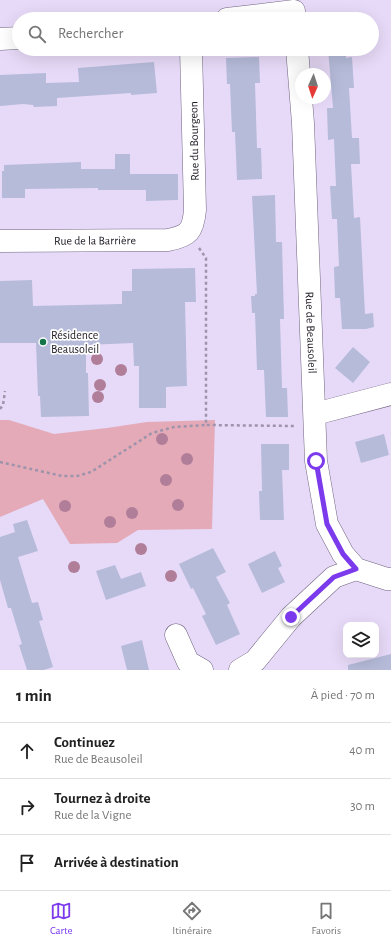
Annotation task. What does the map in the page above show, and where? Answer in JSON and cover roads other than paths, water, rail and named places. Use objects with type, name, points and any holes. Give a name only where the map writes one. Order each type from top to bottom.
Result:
[{"type":"street","points":[[279,12],[294,10]]},
{"type":"street","points":[[0,39],[12,38]]},
{"type":"street","name":"Rue du Bourgeon","points":[[188,232],[194,221],[195,210],[192,56]]},
{"type":"street","name":"Rue de Beausoleil","points":[[298,56],[303,123],[316,461],[327,524],[343,554],[356,569]]},
{"type":"street","name":"Rue de la Barrière","points":[[0,241],[168,240],[181,238],[188,232]]},
{"type":"street","points":[[315,420],[391,394]]},
{"type":"street","points":[[240,670],[255,661],[291,617],[334,577],[356,569],[391,579]]},
{"type":"street","points":[[176,635],[188,662],[202,670]]},
{"type":"place","name":"Résidence Beausoleil","points":[[43,342]]}]
